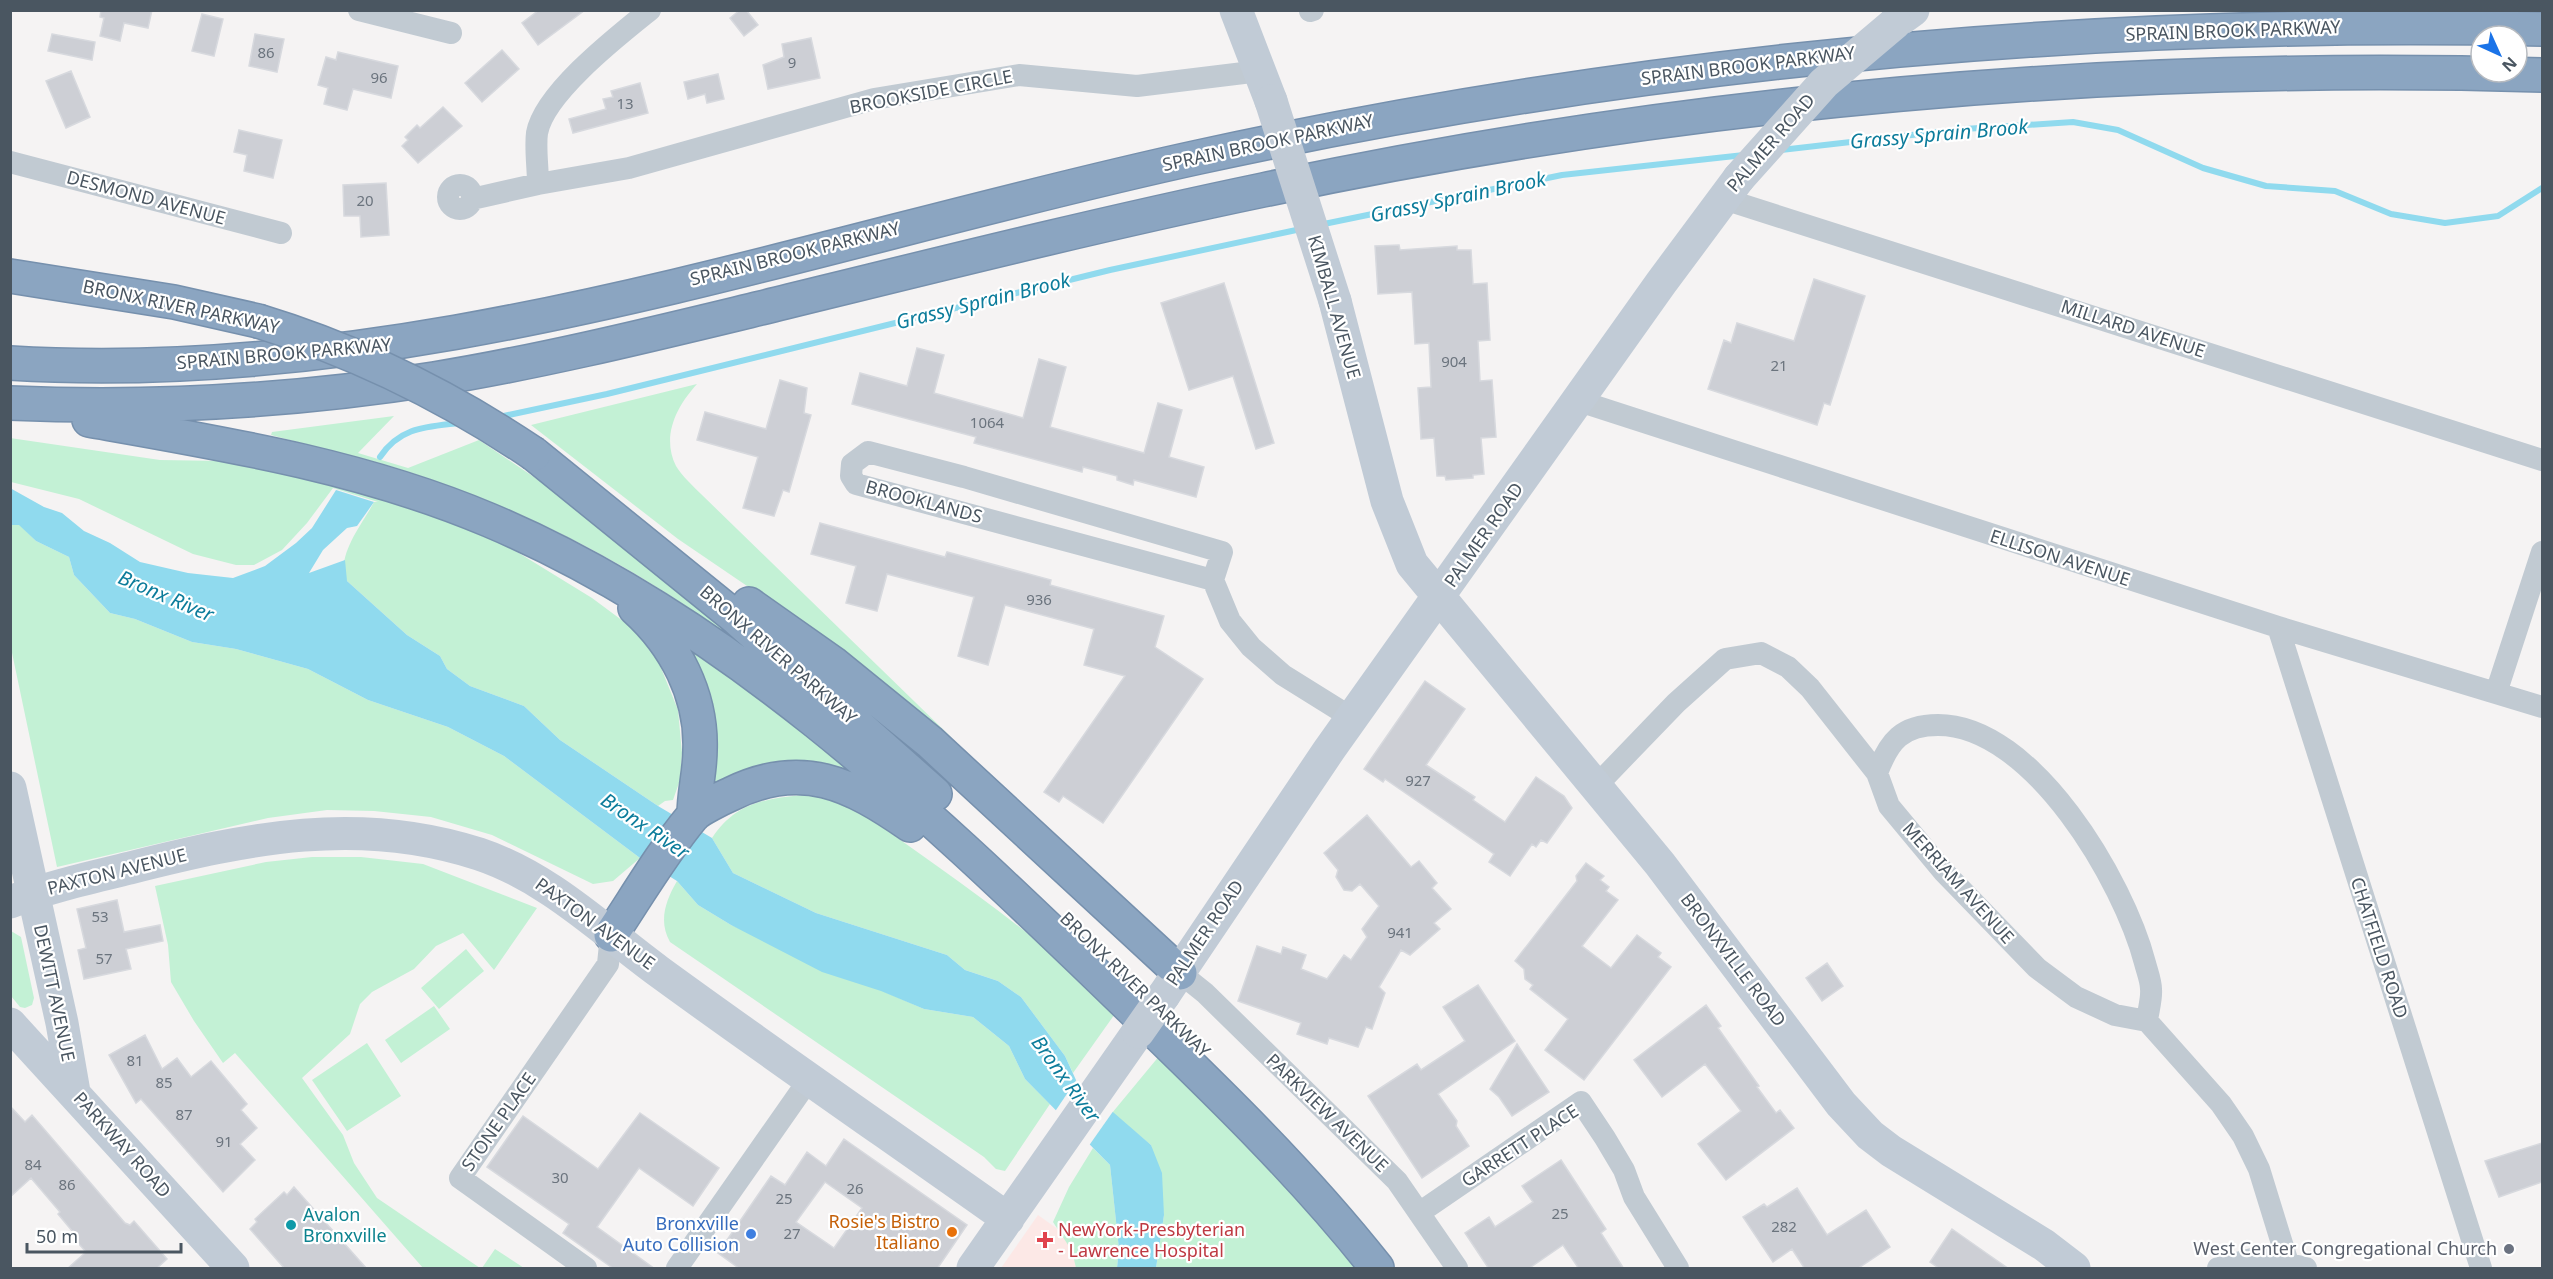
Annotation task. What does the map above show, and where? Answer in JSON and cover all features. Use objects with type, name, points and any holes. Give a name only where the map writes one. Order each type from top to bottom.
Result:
[{"type":"highway","name":"SPRAIN BROOK PARKWAY","points":[[10,363],[103,366],[233,362],[321,354],[405,342],[615,299],[979,207],[1271,141],[1439,110],[1706,70],[1868,52],[2221,30],[2381,27],[2542,29]]},
{"type":"highway","points":[[10,405],[125,405],[229,401],[345,391],[457,375],[613,343],[1256,191],[1419,159],[1643,124],[1866,99],[2178,77],[2318,72],[2542,75]]},
{"type":"highway","points":[[10,266],[100,289]]},
{"type":"highway","name":"BRONX RIVER PARKWAY","points":[[10,276],[100,289],[258,321],[329,345],[397,374],[498,429],[534,454],[784,659],[976,832],[1286,1134],[1366,1223],[1401,1269]]},
{"type":"highway","name":"BRONX RIVER PARKWAY","points":[[10,405],[242,447],[346,471],[458,508],[528,538],[596,572],[661,610],[749,672],[888,783],[1011,893],[1260,1135],[1318,1198],[1377,1269]]},
{"type":"highway","points":[[609,514],[728,589],[834,664],[895,712],[992,798],[1172,984]]},
{"type":"highway","points":[[596,572],[654,627],[684,672],[696,710],[700,749],[693,815]]},
{"type":"highway","points":[[610,934],[693,815],[737,791],[763,782],[800,778],[835,783],[851,788],[879,804],[1011,893]]},
{"type":"street","points":[[359,10],[451,33]]},
{"type":"street","points":[[538,184],[537,132],[551,103],[607,45],[650,10]]},
{"type":"street","name":"KIMBALL AVENUE","points":[[1236,10],[1260,71],[1335,301],[1387,501],[1412,564],[1441,597]]},
{"type":"street","name":"PALMER ROAD","points":[[973,1269],[1172,984],[1352,718],[1441,597],[1661,283],[1732,189],[1824,83],[1902,15]]},
{"type":"street","name":"BROOKSIDE CIRCLE","points":[[472,200],[538,184],[629,168],[874,99],[1019,75],[1137,86],[1260,71]]},
{"type":"street","name":"DESMOND AVENUE","points":[[10,162],[281,233]]},
{"type":"street","name":"MILLARD AVENUE","points":[[1732,189],[2542,460]]},
{"type":"street","name":"ELLISON AVENUE","points":[[1580,401],[2278,627],[2542,707]]},
{"type":"street","name":"BROOKLANDS","points":[[868,452],[1089,513],[1222,552],[1213,580],[856,484],[851,476],[852,464],[868,452]]},
{"type":"street","points":[[1080,545],[1089,513]]},
{"type":"street","points":[[2496,693],[2542,552]]},
{"type":"street","points":[[1213,580],[1230,621],[1251,647],[1283,675],[1352,718]]},
{"type":"street","name":"BRONXVILLE ROAD","points":[[1441,597],[1660,864],[1842,1104],[1870,1135],[1891,1151],[2044,1245],[2074,1269]]},
{"type":"street","name":"CHATFIELD ROAD","points":[[2278,627],[2481,1269]]},
{"type":"street","name":"MERRIAM AVENUE","points":[[1596,786],[1676,703],[1725,659],[1761,653],[1788,667],[1810,688],[1877,773],[1889,806],[1943,871],[2037,969],[2076,997],[2115,1015],[2147,1021]]},
{"type":"street","points":[[1877,773],[1887,748],[1899,736],[1919,725],[1947,725],[1980,733],[2014,755],[2048,788],[2081,831],[2120,893],[2140,943],[2151,989],[2147,1021],[2221,1104],[2243,1136],[2259,1169],[2297,1266]]},
{"type":"street","name":"DEWITT AVENUE","points":[[10,788],[21,898],[64,1032],[74,1092]]},
{"type":"street","name":"PAXTON AVENUE","points":[[21,898],[175,857],[276,837],[328,832],[375,833],[426,840],[480,855],[525,874],[572,904],[610,934],[1008,1219]]},
{"type":"street","name":"STONE PLACE","points":[[586,1269],[460,1178],[608,964],[610,934]]},
{"type":"street","name":"PARKVIEW AVENUE","points":[[1172,984],[1204,993],[1396,1181],[1457,1269]]},
{"type":"street","name":"PARKWAY ROAD","points":[[10,1024],[233,1269]]},
{"type":"street","points":[[677,1269],[810,1078]]},
{"type":"street","name":"GARRETT PLACE","points":[[1419,1213],[1581,1102],[1624,1170],[1635,1197],[1678,1269]]},
{"type":"street","points":[[2218,1269],[2259,1257],[2297,1266]]},
{"type":"shaded area","name":"NewYork-Presbyterian - Lawrence Hospital","points":[[1038,1215],[1059,1230],[1083,1268],[1001,1268]]},
{"type":"green space","points":[[697,384],[683,402],[673,422],[670,444],[678,470],[952,738],[800,622],[678,539],[531,425]]},
{"type":"green space","points":[[394,416],[358,453],[408,468],[479,440],[587,513],[641,555],[757,658],[718,628],[636,574],[549,528],[458,489],[412,473],[271,435],[272,432]]},
{"type":"green space","points":[[10,438],[160,460],[222,461],[315,477],[448,516],[509,547],[592,598],[627,624],[655,653],[678,710],[682,753],[680,780],[673,800],[665,801],[658,806],[560,740],[524,706],[470,686],[447,669],[440,656],[407,635],[347,581],[344,561],[347,551],[374,502],[378,502],[333,488],[307,523],[282,550],[254,565],[236,565],[193,554],[79,499],[11,482]]},
{"type":"green space","points":[[19,524],[36,541],[69,557],[74,575],[110,613],[135,619],[192,642],[236,649],[308,669],[368,700],[448,727],[504,756],[640,858],[613,881],[593,884],[492,835],[431,817],[374,811],[327,810],[268,818],[57,867],[11,648],[10,525]]},
{"type":"green space","points":[[685,644],[750,689],[851,767],[851,774],[710,794]]},
{"type":"green space","points":[[802,795],[832,798],[859,811],[1024,931],[1117,1011],[1073,1073],[1065,1056],[1021,997],[998,981],[965,970],[947,955],[816,913],[733,873],[712,838],[721,827],[730,818],[751,805],[762,801]]},
{"type":"green space","points":[[312,857],[361,857],[423,864],[537,908],[494,970],[463,933],[436,946],[414,969],[372,992],[360,1004],[350,1034],[302,1078],[343,1135],[354,1163],[377,1198],[480,1268],[423,1268],[235,1053],[223,1063],[171,982],[168,945],[155,886],[266,862]]},
{"type":"green space","points":[[677,881],[698,905],[731,925],[924,1009],[973,1017],[1009,1046],[1025,1079],[1050,1104],[1005,1171],[996,1169],[984,1157],[670,942],[664,926],[664,918]]},
{"type":"green space","points":[[11,931],[21,937],[34,998],[32,1005],[25,1008],[20,1007],[11,996]]},
{"type":"green space","points":[[466,949],[484,971],[439,1009],[421,988]]},
{"type":"green space","points":[[434,1006],[450,1029],[401,1063],[385,1040]]},
{"type":"green space","points":[[367,1043],[401,1096],[347,1131],[312,1080]]},
{"type":"green space","points":[[1160,1055],[1321,1219],[1363,1268],[1156,1268],[1164,1215],[1151,1145],[1112,1113]]},
{"type":"green space","points":[[1093,1148],[1110,1165],[1119,1249],[1117,1268],[1076,1268],[1072,1251],[1053,1222],[1069,1187]]},
{"type":"green space","points":[[495,1249],[524,1268],[482,1268]]},
{"type":"water","name":"Bronx River","points":[[10,488],[44,507],[62,513],[84,531],[110,543],[140,562],[188,573],[233,578],[265,566],[296,543],[312,528],[336,490],[374,502],[357,526],[347,528],[323,550],[309,573],[345,560],[347,581],[407,635],[440,656],[447,669],[470,686],[524,706],[560,740],[658,806],[712,838],[733,873],[816,913],[947,955],[965,970],[998,981],[1021,997],[1065,1056],[1076,1080],[1151,1145],[1162,1173],[1164,1215],[1156,1268],[1117,1268],[1119,1249],[1110,1165],[1025,1079],[1009,1046],[973,1017],[924,1009],[881,991],[822,972],[731,925],[698,905],[677,881],[640,858],[504,756],[448,727],[368,700],[308,669],[236,649],[192,642],[135,619],[110,613],[74,575],[69,557],[36,541],[19,525],[11,525]]},
{"type":"pier","points":[[1077,1079],[1114,1110],[1088,1147],[1054,1113]]},
{"type":"building","points":[[101,10],[152,10],[148,28],[124,23],[120,41],[100,36],[104,18],[100,17]]},
{"type":"building","points":[[539,10],[585,10],[538,45],[522,23]]},
{"type":"building","points":[[740,10],[746,10],[758,25],[744,36],[730,18]]},
{"type":"building","points":[[202,14],[223,19],[214,56],[192,51]]},
{"type":"building","points":[[52,34],[95,42],[92,60],[48,51]]},
{"type":"building","points":[[255,34],[284,39],[277,72],[249,66]]},
{"type":"building","points":[[811,38],[820,78],[768,89],[763,65],[784,57],[782,44]]},
{"type":"building","points":[[502,50],[519,69],[482,102],[465,83]]},
{"type":"building","points":[[338,52],[398,66],[391,98],[353,89],[347,110],[324,104],[328,88],[318,85],[326,57],[336,60]]},
{"type":"building","points":[[71,71],[90,117],[66,128],[46,81]]},
{"type":"building","points":[[718,74],[724,99],[707,103],[705,94],[688,99],[684,82]]},
{"type":"building","points":[[640,83],[648,113],[573,133],[569,119],[606,109],[603,99],[613,97],[611,91]]},
{"type":"building","points":[[443,107],[462,126],[418,163],[402,146],[408,140],[405,137],[417,125],[420,128]]},
{"type":"building","points":[[239,130],[282,140],[273,178],[244,171],[247,155],[234,152]]},
{"type":"building","points":[[386,183],[389,235],[361,237],[360,216],[344,216],[343,185]]},
{"type":"building","points":[[1399,245],[1400,250],[1457,246],[1457,250],[1471,250],[1473,284],[1487,283],[1490,340],[1478,341],[1480,381],[1492,380],[1496,437],[1481,438],[1484,474],[1473,475],[1473,478],[1446,480],[1445,476],[1437,476],[1434,438],[1421,439],[1418,388],[1431,387],[1429,343],[1415,344],[1412,292],[1378,294],[1375,246]]},
{"type":"building","points":[[1814,279],[1865,296],[1830,405],[1824,403],[1817,425],[1708,389],[1724,340],[1731,343],[1737,323],[1794,341]]},
{"type":"building","points":[[1224,283],[1274,443],[1256,449],[1233,376],[1189,390],[1161,303]]},
{"type":"building","points":[[917,348],[944,355],[934,393],[1023,418],[1039,359],[1066,367],[1050,427],[1144,453],[1158,403],[1182,410],[1169,457],[1204,467],[1196,497],[1134,480],[1133,485],[1117,480],[1117,476],[1083,467],[1082,472],[974,443],[976,437],[852,404],[860,373],[907,386]]},
{"type":"building","points":[[780,380],[807,388],[804,413],[811,415],[789,492],[783,490],[774,516],[743,508],[758,457],[697,440],[705,412],[766,429]]},
{"type":"building","points":[[820,523],[945,557],[947,552],[1051,580],[1050,585],[1164,616],[1155,647],[1203,679],[1103,823],[1063,796],[1059,802],[1044,792],[1125,676],[1084,665],[1094,629],[1005,605],[988,665],[958,656],[974,597],[887,574],[877,611],[846,603],[856,566],[811,554]]},
{"type":"building","points":[[1425,681],[1465,709],[1426,765],[1475,797],[1473,800],[1505,822],[1536,777],[1564,796],[1572,808],[1547,843],[1541,840],[1536,847],[1532,844],[1510,876],[1489,862],[1494,854],[1385,779],[1383,782],[1364,769]]},
{"type":"building","points":[[1367,815],[1411,867],[1419,861],[1437,883],[1432,888],[1451,909],[1434,923],[1440,929],[1410,955],[1401,950],[1379,987],[1385,993],[1372,1029],[1366,1027],[1358,1047],[1329,1038],[1327,1044],[1297,1034],[1301,1023],[1238,1001],[1257,946],[1281,954],[1283,947],[1306,955],[1301,969],[1327,979],[1344,955],[1351,960],[1367,937],[1362,929],[1379,906],[1360,884],[1352,891],[1344,890],[1336,877],[1338,870],[1324,853]]},
{"type":"building","points":[[1586,863],[1604,876],[1600,880],[1609,887],[1606,891],[1618,900],[1582,946],[1611,968],[1637,935],[1661,953],[1658,957],[1671,967],[1584,1080],[1545,1050],[1568,1019],[1530,989],[1533,985],[1525,979],[1524,969],[1515,961],[1577,881],[1576,876]]},
{"type":"building","points":[[117,900],[124,932],[160,925],[163,941],[126,949],[131,969],[84,979],[78,950],[86,948],[77,909]]},
{"type":"building","points":[[1827,963],[1843,986],[1822,1001],[1806,978]]},
{"type":"building","points":[[1478,985],[1515,1041],[1438,1094],[1457,1121],[1456,1126],[1469,1146],[1422,1178],[1368,1096],[1417,1064],[1421,1070],[1465,1041],[1443,1007]]},
{"type":"building","points":[[1706,1005],[1721,1026],[1718,1028],[1759,1086],[1757,1087],[1776,1113],[1780,1110],[1794,1128],[1726,1180],[1698,1144],[1741,1111],[1705,1064],[1662,1097],[1634,1060]]},
{"type":"building","points":[[145,1035],[162,1069],[177,1058],[191,1077],[211,1061],[247,1104],[241,1110],[257,1128],[240,1144],[255,1160],[223,1192],[141,1099],[136,1103],[109,1055]]},
{"type":"building","points":[[1517,1044],[1549,1092],[1512,1116],[1499,1097],[1490,1089]]},
{"type":"building","points":[[10,1106],[25,1122],[32,1115],[125,1223],[130,1225],[134,1221],[167,1259],[156,1269],[67,1269],[86,1252],[70,1234],[73,1232],[58,1214],[60,1212],[31,1178],[10,1197]]},
{"type":"building","points":[[640,1113],[719,1168],[693,1206],[639,1168],[597,1227],[655,1269],[614,1269],[563,1233],[569,1224],[487,1167],[523,1116],[598,1169]]},
{"type":"building","points":[[844,1139],[967,1225],[937,1269],[740,1269],[718,1253],[771,1176],[785,1185],[807,1152],[826,1166]],"holes":[[[825,1182],[862,1208],[834,1248],[796,1222]]]},
{"type":"building","points":[[2542,1143],[2542,1182],[2499,1197],[2485,1161]]},
{"type":"building","points":[[1561,1160],[1606,1229],[1601,1233],[1624,1269],[1579,1269],[1563,1245],[1528,1269],[1489,1269],[1465,1233],[1489,1217],[1495,1227],[1533,1202],[1522,1186]]},
{"type":"building","name":"Avalon Bronxville","points":[[294,1187],[367,1269],[285,1269],[250,1229],[257,1222],[255,1219],[284,1192],[287,1195]]},
{"type":"building","points":[[1797,1188],[1827,1235],[1866,1210],[1890,1247],[1857,1269],[1805,1269],[1792,1249],[1773,1262],[1743,1217],[1764,1204],[1767,1207]]},
{"type":"building","points":[[1952,1229],[2009,1269],[1940,1269],[1930,1262]]},
{"type":"waterway","name":"Grassy Sprain Brook","points":[[1781,150],[1964,129],[2073,122],[2118,130],[2203,168],[2266,186],[2335,191],[2391,214],[2445,223],[2498,216],[2542,188]]},
{"type":"waterway","name":"Grassy Sprain Brook","points":[[1319,225],[1562,175],[1744,155]]},
{"type":"waterway","name":"Grassy Sprain Brook","points":[[499,417],[607,394],[1110,270],[1301,229]]},
{"type":"waterway","name":"Grassy Sprain Brook","points":[[380,457],[388,447],[405,434],[415,430],[459,423]]},
{"type":"place","name":"Avalon Bronxville","points":[[291,1225]]},
{"type":"place","name":"Rosie's Bistro Italiano","points":[[952,1232]]},
{"type":"place","name":"Bronxville Auto Collision","points":[[751,1234]]},
{"type":"place","name":"NewYork-Presbyterian - Lawrence Hospital","points":[[1045,1240]]},
{"type":"place","name":"West Center Congregational Church","points":[[2509,1249]]}]
